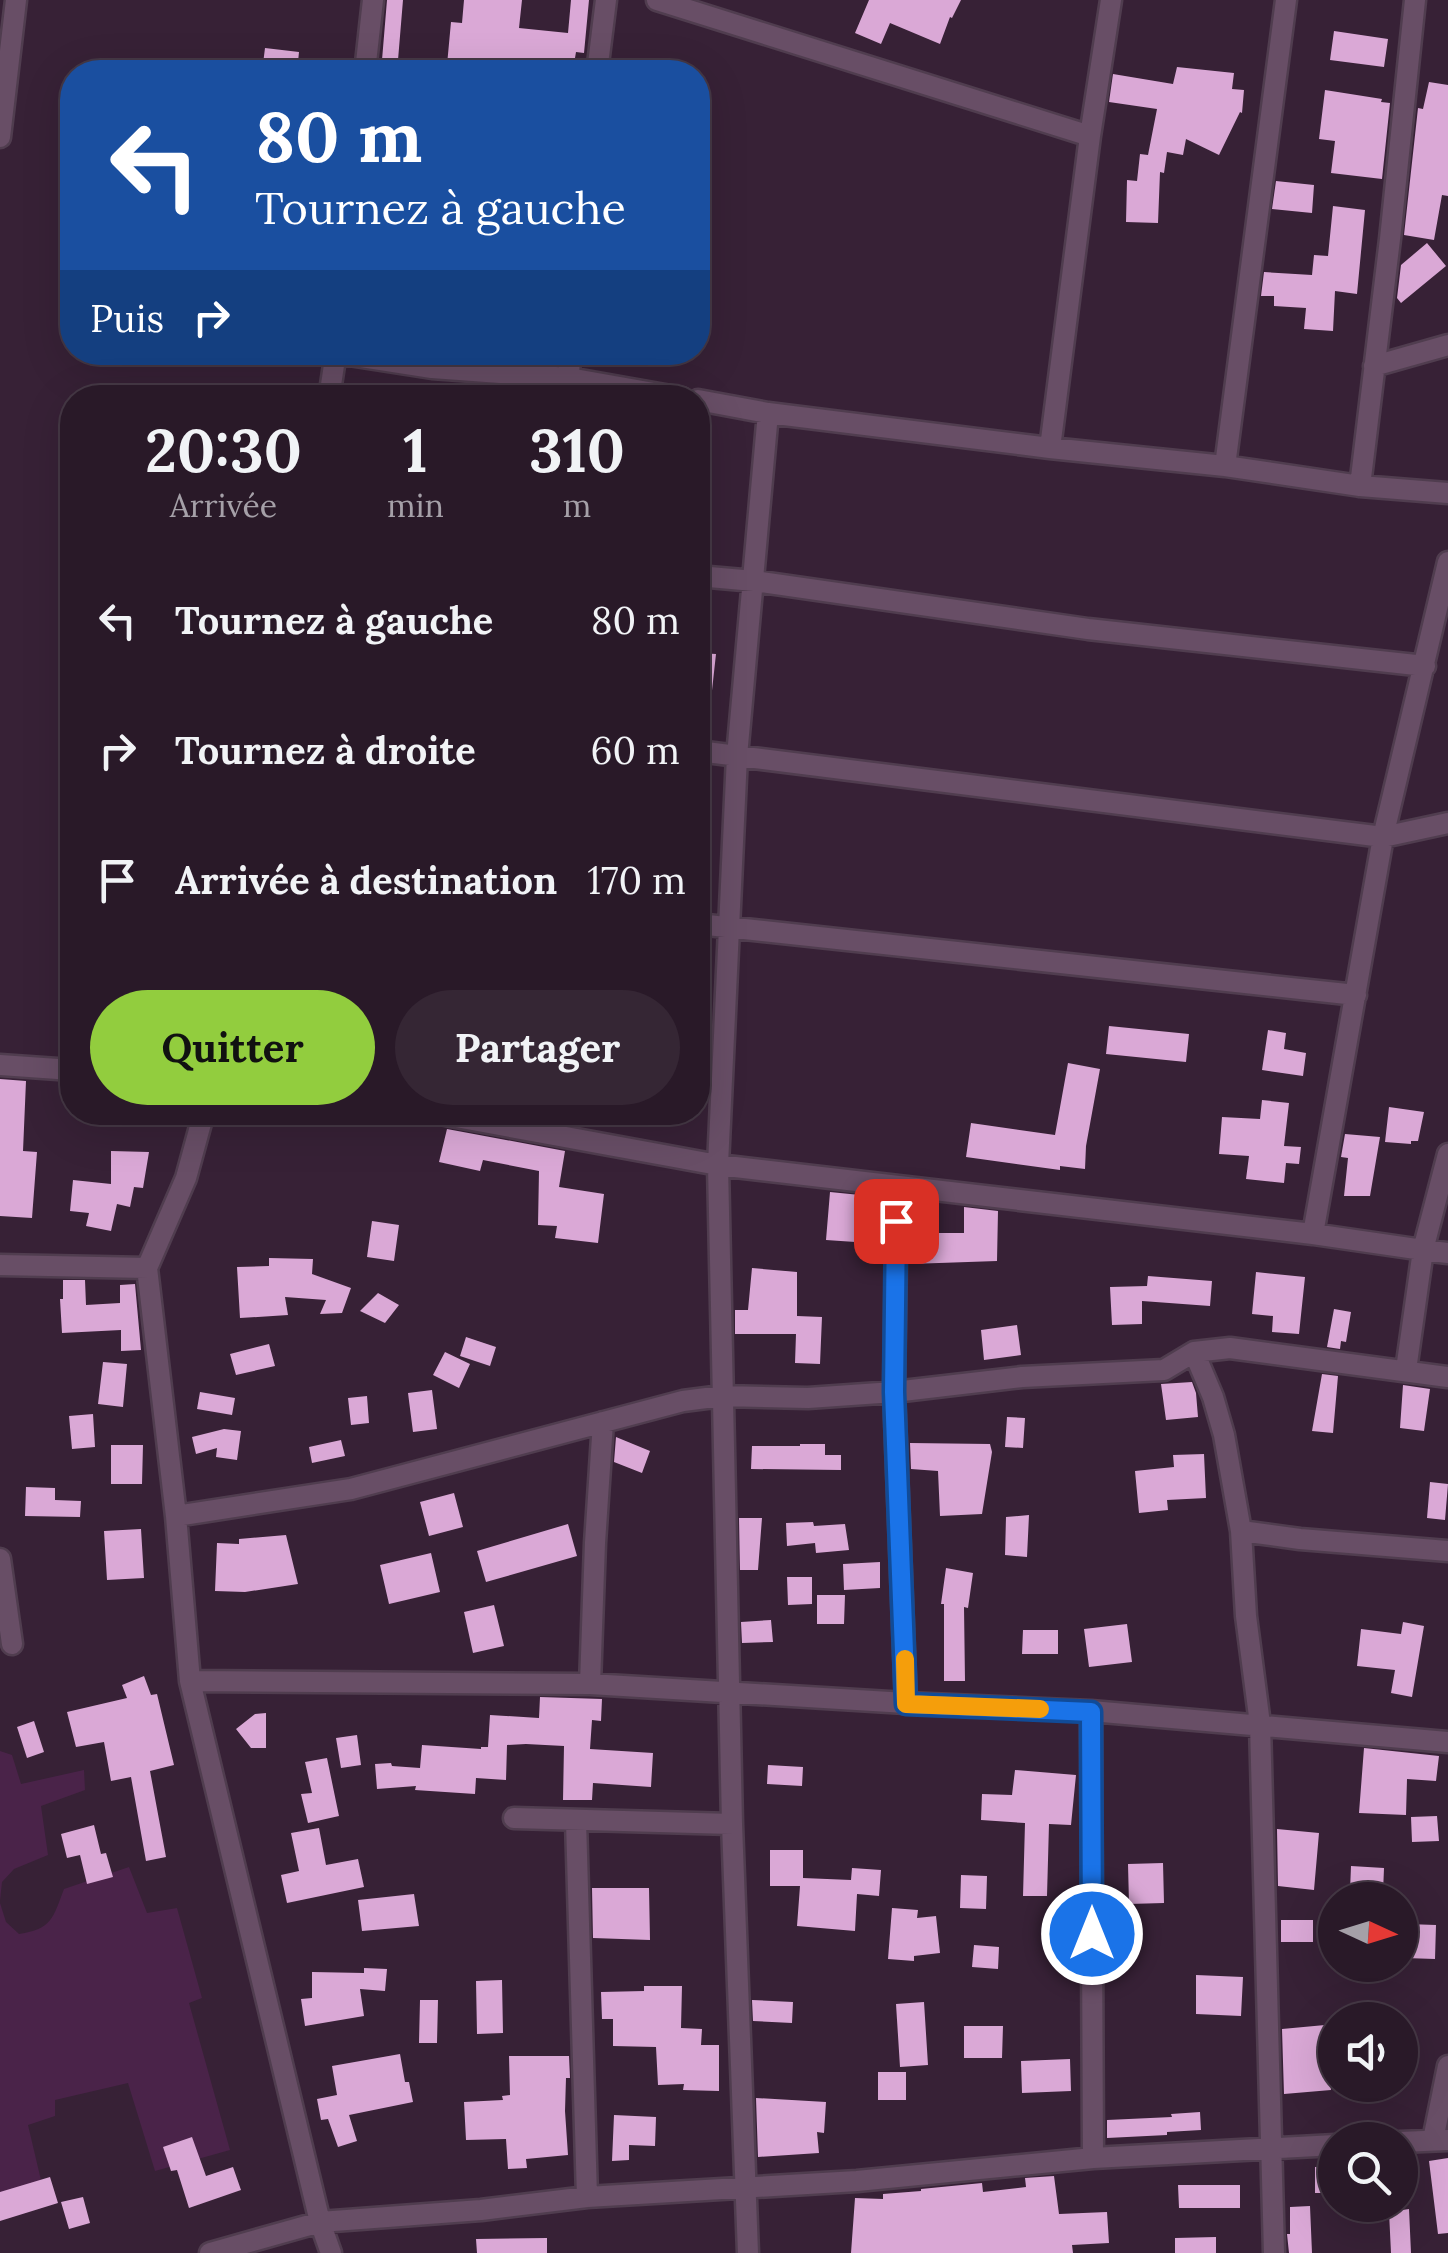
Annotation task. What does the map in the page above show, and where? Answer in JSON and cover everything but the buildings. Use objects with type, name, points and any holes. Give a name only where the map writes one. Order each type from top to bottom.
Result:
[{"type":"street","points":[[0,137],[16,0]]},
{"type":"street","points":[[366,60],[373,0]]},
{"type":"street","points":[[598,60],[606,0]]},
{"type":"street","points":[[656,0],[1090,136]]},
{"type":"street","points":[[1225,466],[1286,0]]},
{"type":"street","points":[[1360,486],[1415,0]]},
{"type":"street","points":[[1050,448],[1105,2]]},
{"type":"street","points":[[1374,366],[1448,344]]},
{"type":"street","points":[[413,365],[608,385]]},
{"type":"street","points":[[568,378],[569,365]]},
{"type":"street","points":[[710,402],[1050,448],[1448,493]]},
{"type":"street","points":[[748,2253],[732,1824],[718,1165],[738,756],[768,412]]},
{"type":"street","points":[[1312,1234],[1383,837],[1448,562]]},
{"type":"street","points":[[710,577],[1088,629],[1424,666]]},
{"type":"street","points":[[710,752],[1383,837],[1448,823]]},
{"type":"street","points":[[710,926],[1356,996]]},
{"type":"street","points":[[0,1065],[60,1069]]},
{"type":"street","points":[[200,1125],[186,1178],[146,1268],[176,1516],[190,1681],[330,2253]]},
{"type":"street","points":[[500,1125],[718,1165],[1448,1253]]},
{"type":"street","points":[[1406,1370],[1422,1250],[1448,1154]]},
{"type":"street","points":[[897,1187],[894,1392],[906,1704]]},
{"type":"street","points":[[0,1266],[146,1268]]},
{"type":"street","points":[[176,1516],[402,1478],[683,1401],[722,1396],[808,1398],[1022,1378],[1164,1370],[1194,1352],[1230,1348],[1448,1377]]},
{"type":"street","points":[[1194,1352],[1224,1435],[1241,1531],[1246,1616],[1260,1724],[1274,2253]]},
{"type":"street","points":[[590,1684],[603,1422]]},
{"type":"street","points":[[1241,1531],[1448,1551]]},
{"type":"street","points":[[0,1558],[12,1644]]},
{"type":"street","points":[[190,1681],[590,1684],[1091,1712],[1448,1742]]},
{"type":"street","points":[[1091,1712],[1092,2158]]},
{"type":"street","points":[[514,1818],[732,1824]]},
{"type":"street","points":[[576,1821],[587,2197]]},
{"type":"street","points":[[1441,2140],[1448,2066]]},
{"type":"street","points":[[210,2253],[320,2222],[481,2210],[587,2197],[857,2181],[1092,2158],[1318,2146]]},
{"type":"shaded area","points":[[0,1751],[12,1755],[21,1784],[84,1770],[85,1790],[41,1806],[48,1855],[14,1869],[2,1882],[0,1901]]},
{"type":"shaded area","points":[[129,1867],[147,1913],[177,1908],[202,1998],[189,2003],[230,2150],[155,2171],[128,2083],[55,2100],[55,2116],[28,2125],[44,2193],[0,2207],[0,1903],[6,1922],[19,1934],[30,1932],[50,1920],[64,1889]]},
{"type":"slow traffic","points":[[905,1659],[906,1704],[1040,1709]]},
{"type":"route","points":[[896,1221],[894,1392],[906,1704],[1091,1712],[1092,1934]]}]
